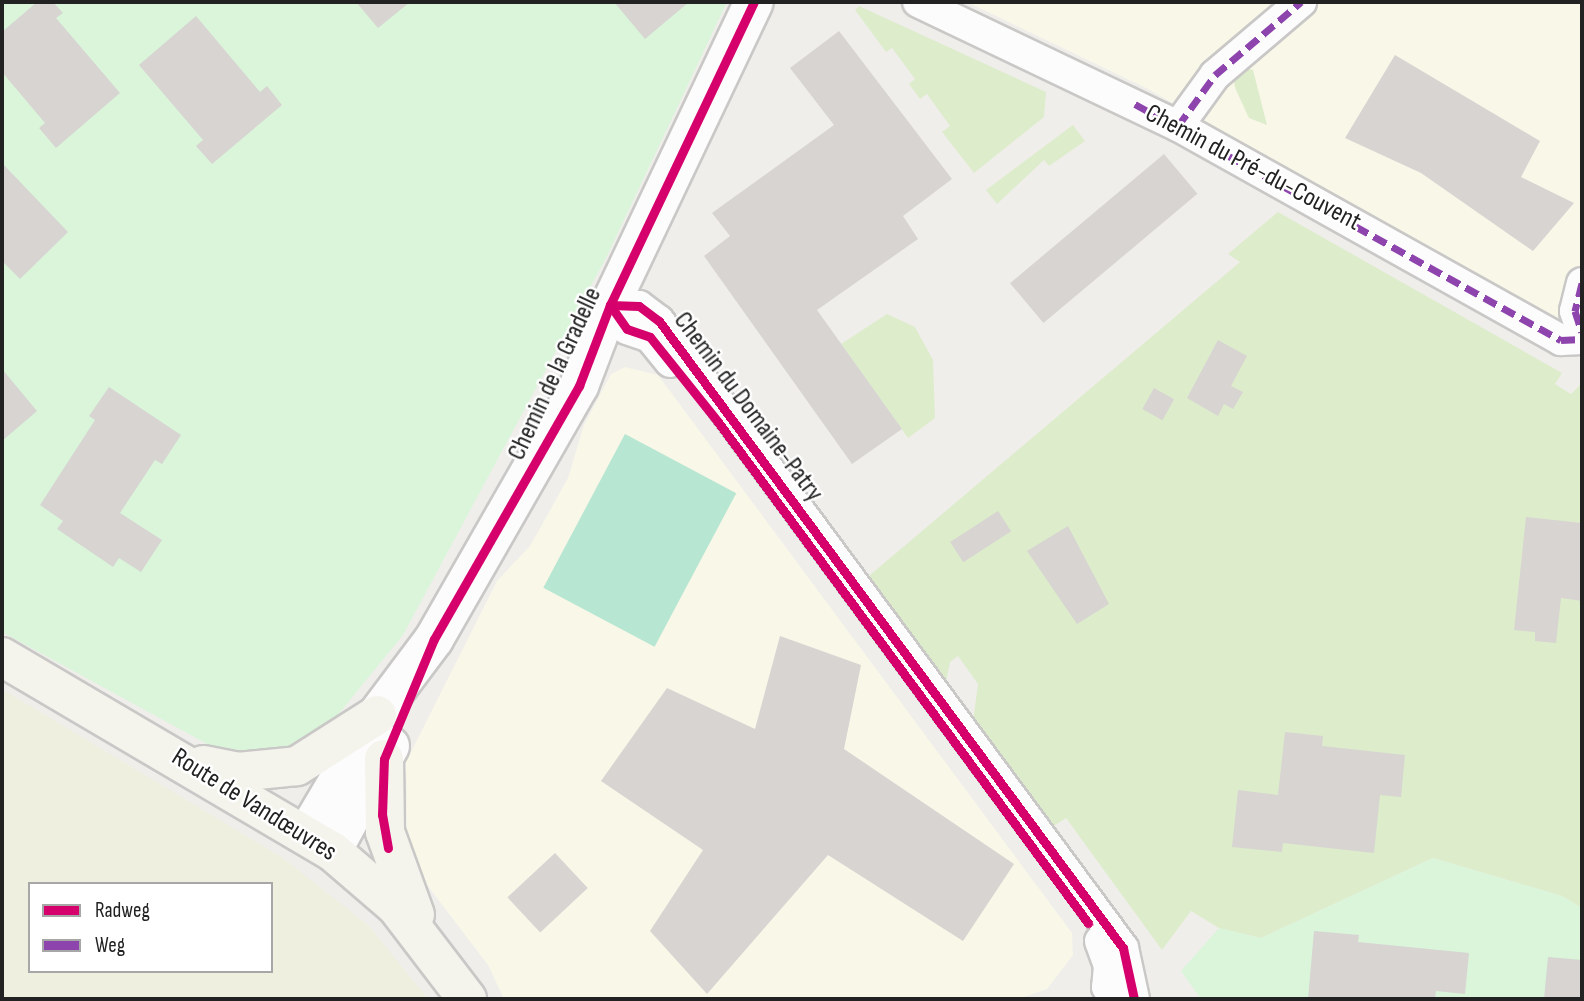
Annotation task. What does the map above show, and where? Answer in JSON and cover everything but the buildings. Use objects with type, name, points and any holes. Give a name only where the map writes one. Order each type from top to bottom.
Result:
[{"type":"main road","name":"Route de Vandœuvres","points":[[2,657],[179,758],[319,843],[396,906],[438,955],[467,999]]},
{"type":"main road","points":[[179,758],[238,772],[280,771],[324,753],[377,715]]},
{"type":"main road","points":[[384,759],[382,815],[388,848],[409,905],[438,955]]},
{"type":"street","name":"Chemin de la Gradelle","points":[[319,843],[377,715],[433,639],[579,386],[610,305],[754,2]]},
{"type":"street","name":"Chemin du Pré-du-Couvent","points":[[918,2],[1178,126],[1561,340],[1582,339]]},
{"type":"street","points":[[1178,126],[1215,75],[1301,2]]},
{"type":"street","points":[[1582,283],[1575,311],[1582,332]]},
{"type":"street","name":"Chemin du Domaine-Patry","points":[[610,305],[626,329],[650,337],[718,422],[1087,923],[1105,948],[1107,987],[1116,999]]},
{"type":"street","name":"Chemin du Domaine-Patry","points":[[610,305],[639,306],[659,321],[1123,948],[1134,999]]},
{"type":"street","name":"Chemin de la Gradelle","points":[[319,843],[384,759],[433,639]]},
{"type":"shaded area","points":[[967,2],[1582,2],[1582,343],[1538,311],[1148,89]]},
{"type":"shaded area","points":[[625,367],[658,375],[1072,933],[1073,955],[1047,989],[1018,999],[504,999],[488,965],[421,877],[407,838],[406,762],[497,581],[530,546],[568,478],[584,425],[611,374]]},
{"type":"green space","points":[[2,2],[727,2],[607,256],[403,635],[332,722],[284,754],[237,753],[209,745],[2,632]]},
{"type":"green space","points":[[859,6],[1046,92],[1044,117],[974,173],[942,132],[950,126],[927,94],[920,99],[909,84],[915,79],[892,48],[886,52],[855,10]]},
{"type":"green space","points":[[1244,68],[1253,70],[1267,125],[1249,118],[1236,90],[1232,75]]},
{"type":"green space","points":[[1073,125],[1085,141],[1049,166],[1044,160],[997,204],[986,190]]},
{"type":"green space","points":[[1278,212],[1562,373],[1555,384],[1571,394],[1582,383],[1582,908],[1562,896],[1433,858],[1261,938],[1219,928],[1191,911],[1162,950],[1066,818],[1046,831],[972,729],[978,684],[958,656],[950,662],[944,692],[863,581],[1240,262],[1228,254]]},
{"type":"green space","points":[[887,314],[915,327],[933,360],[935,418],[908,438],[841,344]]},
{"type":"green space","points":[[625,434],[736,493],[655,647],[543,588]]},
{"type":"green space","points":[[2,689],[283,858],[369,926],[428,999],[2,999]]},
{"type":"green space","points":[[1433,858],[1562,896],[1582,908],[1582,999],[1201,999],[1181,971],[1219,928],[1261,938]]},
{"type":"marked path","points":[[1178,126],[1215,75],[1301,2]]},
{"type":"marked path","points":[[1135,104],[1561,340],[1582,339]]},
{"type":"marked path","points":[[1582,283],[1575,311],[1582,332]]},
{"type":"cycle path","points":[[388,848],[382,815],[384,759],[434,639],[579,386],[610,305],[754,2]]},
{"type":"cycle path","points":[[610,305],[639,306],[659,321],[1123,948],[1134,999]]},
{"type":"cycle path","points":[[610,305],[627,329],[650,337],[718,422],[1088,923]]}]
